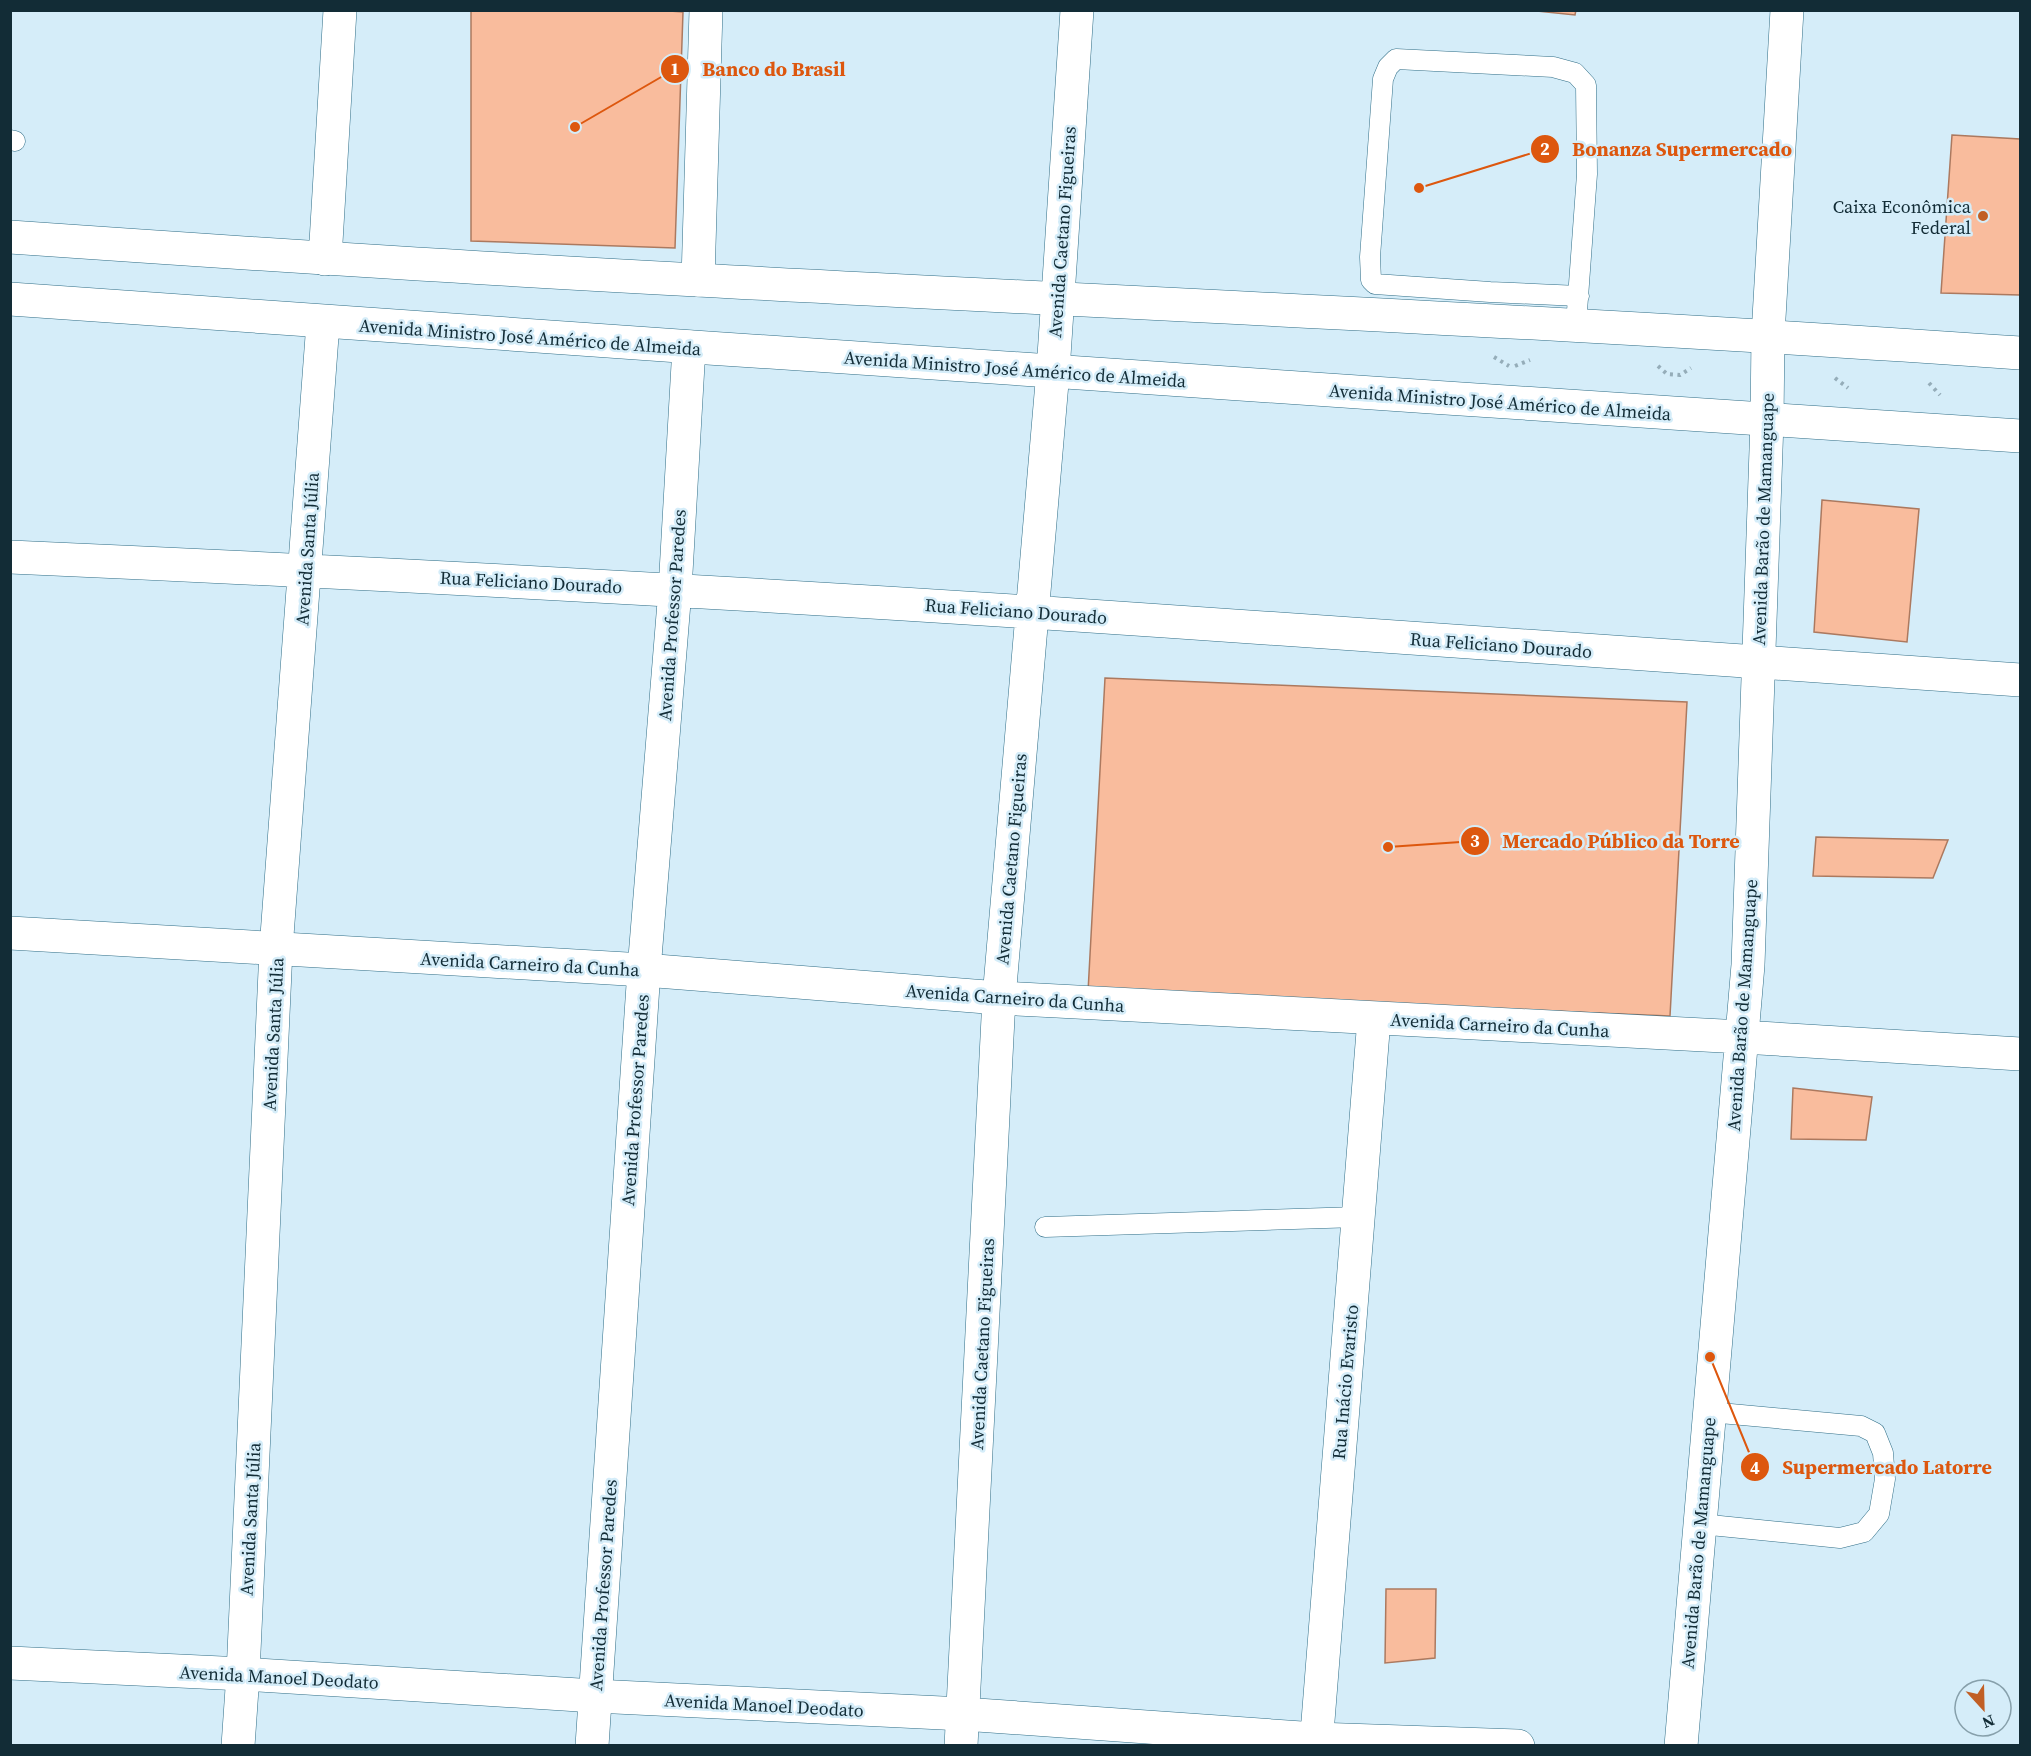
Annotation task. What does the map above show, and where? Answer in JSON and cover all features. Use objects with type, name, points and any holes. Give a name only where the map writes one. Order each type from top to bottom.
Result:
[{"type":"street","points":[[325,259],[340,10]]},
{"type":"street","points":[[698,280],[706,10]]},
{"type":"street","name":"Avenida Caetano Figueiras","points":[[962,1730],[999,998],[1034,612],[1059,298],[1077,10]]},
{"type":"street","name":"Avenida Barão de Mamanguape","points":[[1681,1746],[1748,965],[1768,335],[1788,10]]},
{"type":"street","points":[[10,237],[325,259],[1059,298],[1577,310],[1768,335],[2020,353]]},
{"type":"street","name":"Avenida Ministro José Américo de Almeida","points":[[10,299],[323,323],[1767,421],[2020,436]]},
{"type":"street","name":"Avenida Santa Júlia","points":[[238,1746],[276,949],[323,323]]},
{"type":"street","name":"Avenida Professor Paredes","points":[[592,1746],[644,970],[675,590],[689,347]]},
{"type":"street","name":"Rua Feliciano Dourado","points":[[10,557],[675,590],[1034,612],[1759,664],[2020,680]]},
{"type":"street","name":"Avenida Carneiro da Cunha","points":[[10,933],[644,970],[999,998],[1374,1019],[1742,1036],[2020,1053]]},
{"type":"street","name":"Rua Inácio Evaristo","points":[[1316,1742],[1374,1019]]},
{"type":"street","name":"Avenida Manoel Deodato","points":[[10,1663],[243,1674],[596,1696],[962,1730],[1316,1742],[1518,1746]]},
{"type":"lane","points":[[1396,58],[1553,67],[1575,73],[1586,85],[1587,174],[1577,310],[1490,292],[1375,284],[1371,280],[1370,256],[1383,79],[1388,67],[1396,58]]},
{"type":"lane","points":[[1045,1227],[1358,1217]]},
{"type":"lane","points":[[1700,1524],[1840,1538],[1864,1532],[1879,1514],[1885,1479],[1883,1453],[1875,1434],[1861,1426],[1709,1412]]},
{"type":"path","points":[[1834,377],[1850,390]]},
{"type":"path","points":[[1929,395],[1941,395]]},
{"type":"building","points":[[471,10],[683,12],[675,248],[471,241]]},
{"type":"building","points":[[1527,10],[1576,10],[1575,15]]},
{"type":"building","name":"Caixa Econômica Federal","points":[[1952,135],[2020,139],[2020,295],[1941,293]]},
{"type":"building","points":[[1822,500],[1919,509],[1907,642],[1814,632]]},
{"type":"building","points":[[1105,678],[1687,702],[1670,1016],[1088,992]]},
{"type":"building","points":[[1816,837],[1948,840],[1933,878],[1813,876]]},
{"type":"building","points":[[1793,1088],[1872,1097],[1866,1140],[1791,1139]]},
{"type":"building","points":[[1386,1589],[1436,1589],[1435,1658],[1385,1663]]},
{"type":"place","name":"Banco do Brasil","points":[[575,127]]},
{"type":"place","name":"Bonanza Supermercado","points":[[1419,188]]},
{"type":"place","name":"Caixa Econômica Federal","points":[[1983,216]]},
{"type":"place","name":"Mercado Público da Torre","points":[[1388,847]]},
{"type":"place","name":"Supermercado Latorre","points":[[1710,1357]]}]
